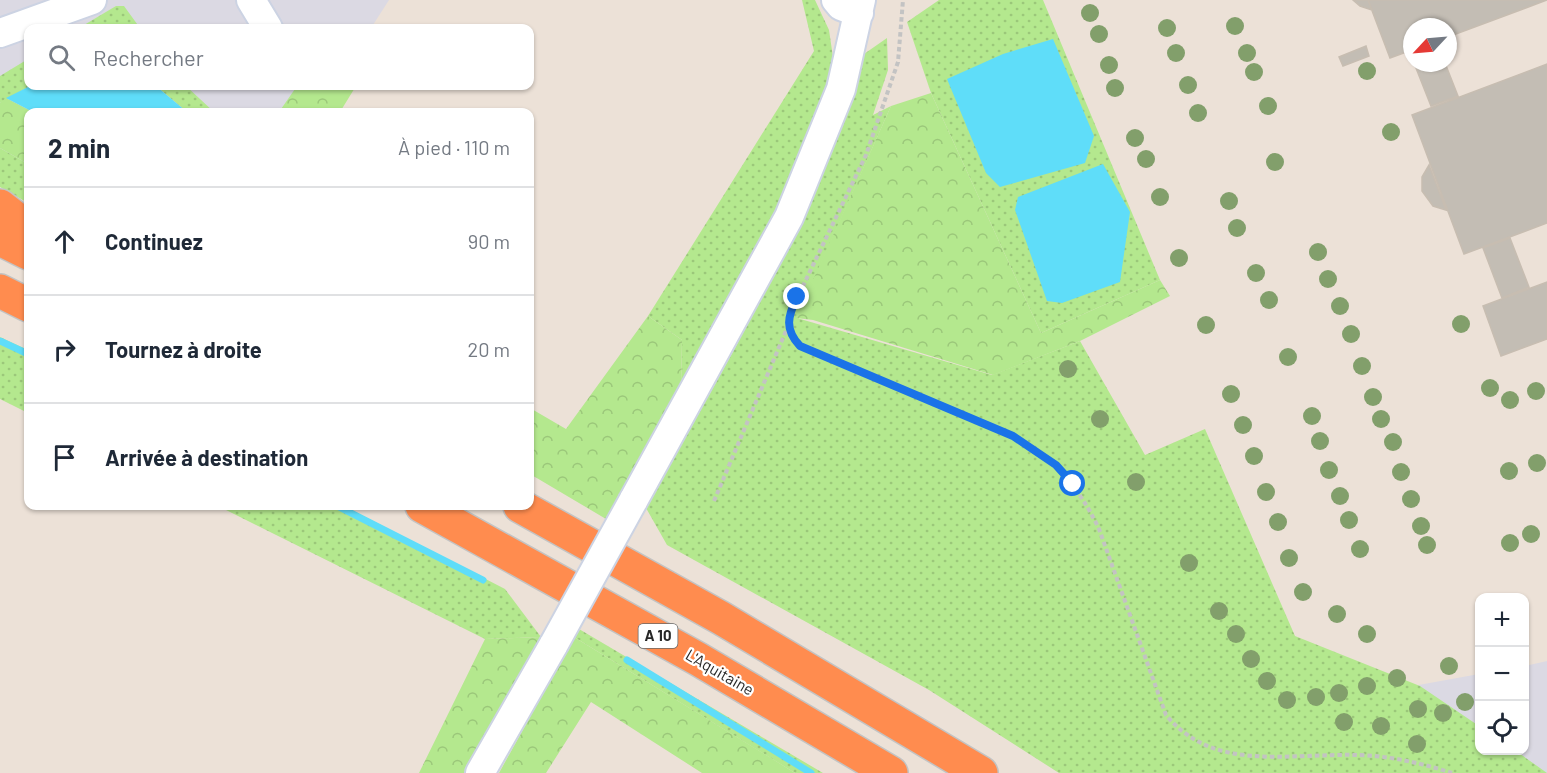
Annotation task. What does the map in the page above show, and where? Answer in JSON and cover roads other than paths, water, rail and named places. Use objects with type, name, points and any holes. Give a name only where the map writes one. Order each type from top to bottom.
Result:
[{"type":"highway","points":[[0,206],[24,225]]},
{"type":"highway","points":[[0,239],[24,251]]},
{"type":"highway","points":[[0,291],[24,303]]},
{"type":"highway","name":"L'Aquitaine","points":[[429,510],[698,659],[891,773]]},
{"type":"highway","points":[[527,510],[731,624],[981,773]]},
{"type":"street","points":[[25,24],[92,0]]},
{"type":"street","points":[[251,0],[266,24]]},
{"type":"street","points":[[480,773],[554,644],[789,217],[841,89],[852,4]]},
{"type":"street","points":[[0,33],[24,24]]},
{"type":"water","points":[[1053,39],[1094,136],[1085,163],[1000,187],[986,173],[947,79],[1003,54]]},
{"type":"water","points":[[24,89],[161,90],[182,108],[25,108],[6,98]]},
{"type":"water","points":[[1103,164],[1130,212],[1120,282],[1062,303],[1047,301],[1015,210],[1018,197]]},
{"type":"waterway","points":[[0,341],[24,352]]},
{"type":"waterway","points":[[345,510],[483,580]]},
{"type":"waterway","points":[[627,660],[811,773]]}]
